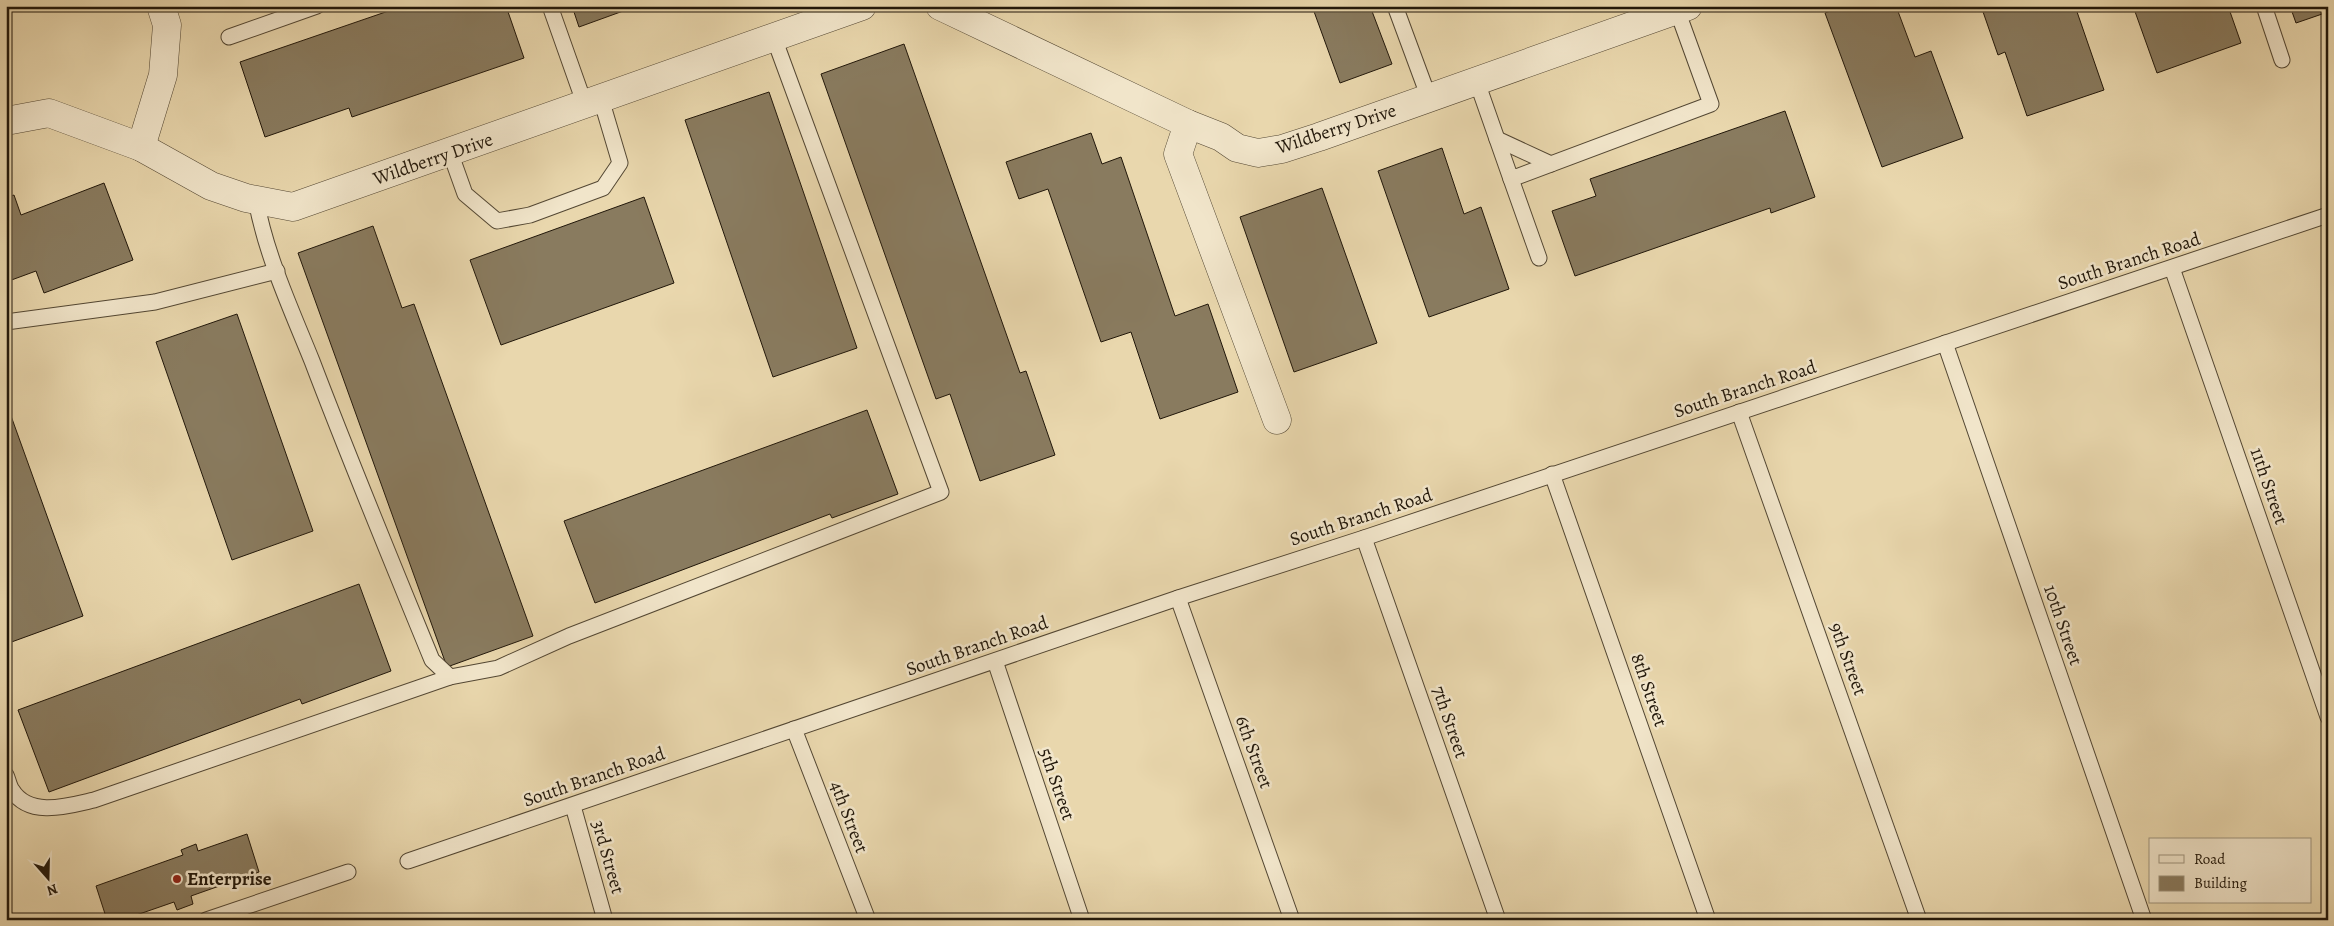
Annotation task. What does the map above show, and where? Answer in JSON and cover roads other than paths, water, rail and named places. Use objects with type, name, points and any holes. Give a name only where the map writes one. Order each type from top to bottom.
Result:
[{"type":"street","points":[[141,147],[163,75],[167,25],[161,6]]},
{"type":"street","name":"Wildberry Drive","points":[[6,121],[49,114],[141,147],[211,186],[256,200],[292,207],[862,6]]},
{"type":"street","name":"Wildberry Drive","points":[[940,6],[1188,124],[1221,137],[1237,148],[1258,153],[1282,149],[1683,8]]},
{"type":"street","points":[[1188,124],[1178,154],[1277,420]]},
{"type":"lane","points":[[229,37],[317,6]]},
{"type":"lane","points":[[450,152],[465,194],[497,221],[530,215],[603,188],[620,163],[550,6]]},
{"type":"lane","points":[[1395,6],[1429,98]]},
{"type":"lane","points":[[2264,6],[2282,60]]},
{"type":"lane","points":[[1511,179],[1711,104],[1683,8]]},
{"type":"lane","points":[[6,775],[12,790],[26,804],[56,808],[94,800],[450,677],[498,668],[569,636],[941,492],[774,38]]},
{"type":"lane","points":[[1477,82],[1539,258]]},
{"type":"lane","points":[[1497,140],[1551,164]]},
{"type":"lane","points":[[256,200],[259,220],[277,271],[344,445],[432,660],[450,677]]},
{"type":"lane","name":"South Branch Road","points":[[408,861],[1178,598],[1364,538],[2328,215]]},
{"type":"lane","name":"11th Street","points":[[2172,268],[2328,717]]},
{"type":"lane","points":[[6,322],[155,302],[277,271]]},
{"type":"lane","name":"10th Street","points":[[1945,343],[2144,920]]},
{"type":"lane","name":"9th Street","points":[[1739,412],[1919,920]]},
{"type":"lane","name":"8th Street","points":[[1552,474],[1708,920]]},
{"type":"lane","name":"7th Street","points":[[1364,538],[1498,920]]},
{"type":"lane","name":"6th Street","points":[[1178,598],[1292,920]]},
{"type":"lane","name":"5th Street","points":[[995,661],[1082,920]]},
{"type":"lane","name":"4th Street","points":[[794,729],[868,920]]},
{"type":"lane","name":"3rd Street","points":[[573,806],[605,920]]},
{"type":"lane","points":[[206,920],[348,872]]},
{"type":"place","name":"Enterprise","points":[[177,879]]}]
